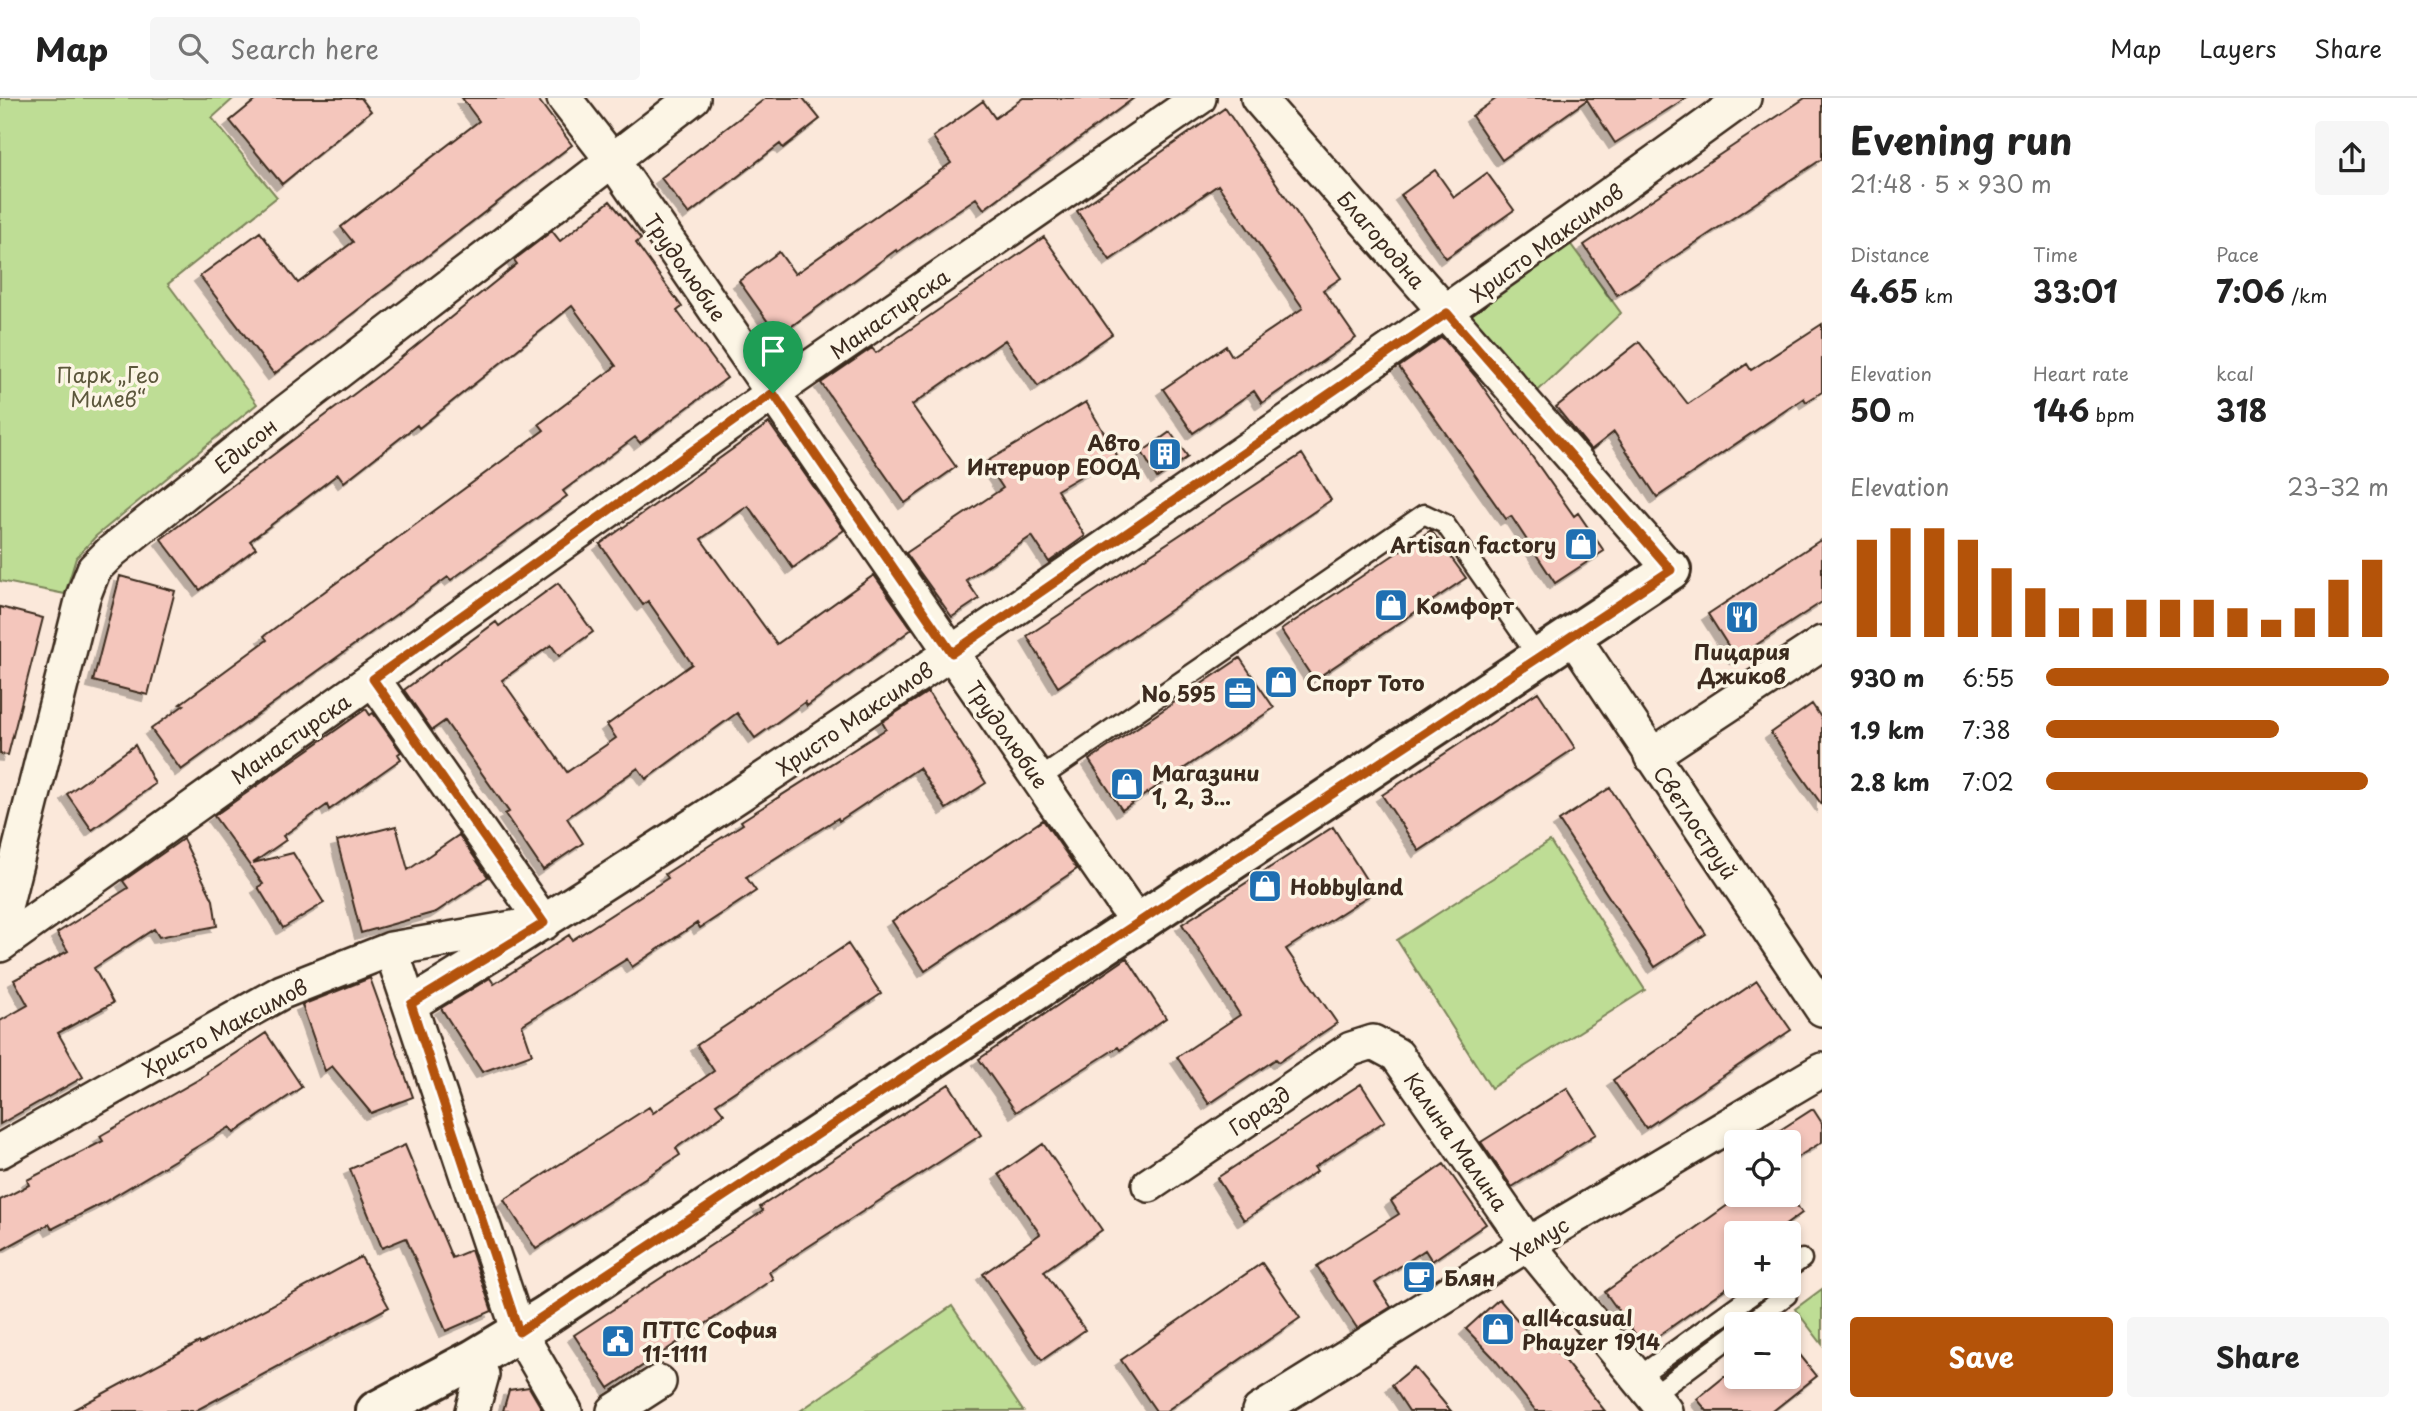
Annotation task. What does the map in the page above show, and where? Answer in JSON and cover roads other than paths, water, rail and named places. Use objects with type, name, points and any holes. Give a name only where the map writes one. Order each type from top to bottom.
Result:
[{"type":"street","name":"Трудолюбие","points":[[564,98],[612,161],[1138,924]]},
{"type":"street","name":"Едисон","points":[[0,927],[83,597],[94,569],[112,551],[282,415],[693,98]]},
{"type":"street","name":"Манастирска","points":[[0,945],[773,393],[1199,98]]},
{"type":"street","name":"Благородна","points":[[1258,98],[1671,570]]},
{"type":"street","name":"Христо Максимов","points":[[411,1004],[544,923],[952,653],[1447,313],[1744,98]]},
{"type":"street","points":[[376,1411],[519,1332],[1671,570]]},
{"type":"street","name":"Светлоструй","points":[[1572,635],[1822,1009]]},
{"type":"street","points":[[1651,756],[1822,643]]},
{"type":"street","points":[[373,679],[544,923]]},
{"type":"street","name":"Христо Максимов","points":[[0,1151],[282,992],[391,949],[544,923]]},
{"type":"street","points":[[391,949],[519,1332],[565,1411]]},
{"type":"street","name":"Горазд","points":[[1149,1185],[1351,1049],[1373,1042]]},
{"type":"street","name":"Калина Малина","points":[[1373,1042],[1397,1055],[1528,1244],[1652,1394]]},
{"type":"street","name":"Хемус","points":[[1258,1411],[1528,1244],[1822,1070]]},
{"type":"street","points":[[472,1411],[482,1375],[474,1359]]},
{"type":"street","points":[[614,1411],[659,1382]]},
{"type":"lane","points":[[1039,779],[1424,514],[1445,524],[1538,657]]},
{"type":"lane","points":[[1652,1394],[1752,1298]]},
{"type":"lane","points":[[1764,1312],[1783,1298]]},
{"type":"lane","points":[[1652,1394],[1724,1342]]},
{"type":"place","name":"Авто Интериор ЕООД","points":[[1165,454]]},
{"type":"place","name":"Artisan factory","points":[[1581,544]]},
{"type":"place","name":"Комфорт","points":[[1391,605]]},
{"type":"place","name":"Пицария Джиков","points":[[1742,617]]},
{"type":"place","name":"Спорт Тото","points":[[1281,682]]},
{"type":"place","name":"No 595","points":[[1240,693]]},
{"type":"place","name":"Магазини 1, 2, 3...","points":[[1127,784]]},
{"type":"place","name":"Hobbyland","points":[[1265,886]]},
{"type":"place","name":"Блян","points":[[1419,1277]]},
{"type":"place","name":"all4casual Phayzer 1914","points":[[1498,1329]]},
{"type":"place","name":"ПТТС София 11-1111","points":[[618,1341]]},
{"type":"park label","name":"Парк „Гео Милев“","points":[[108,386]]}]
